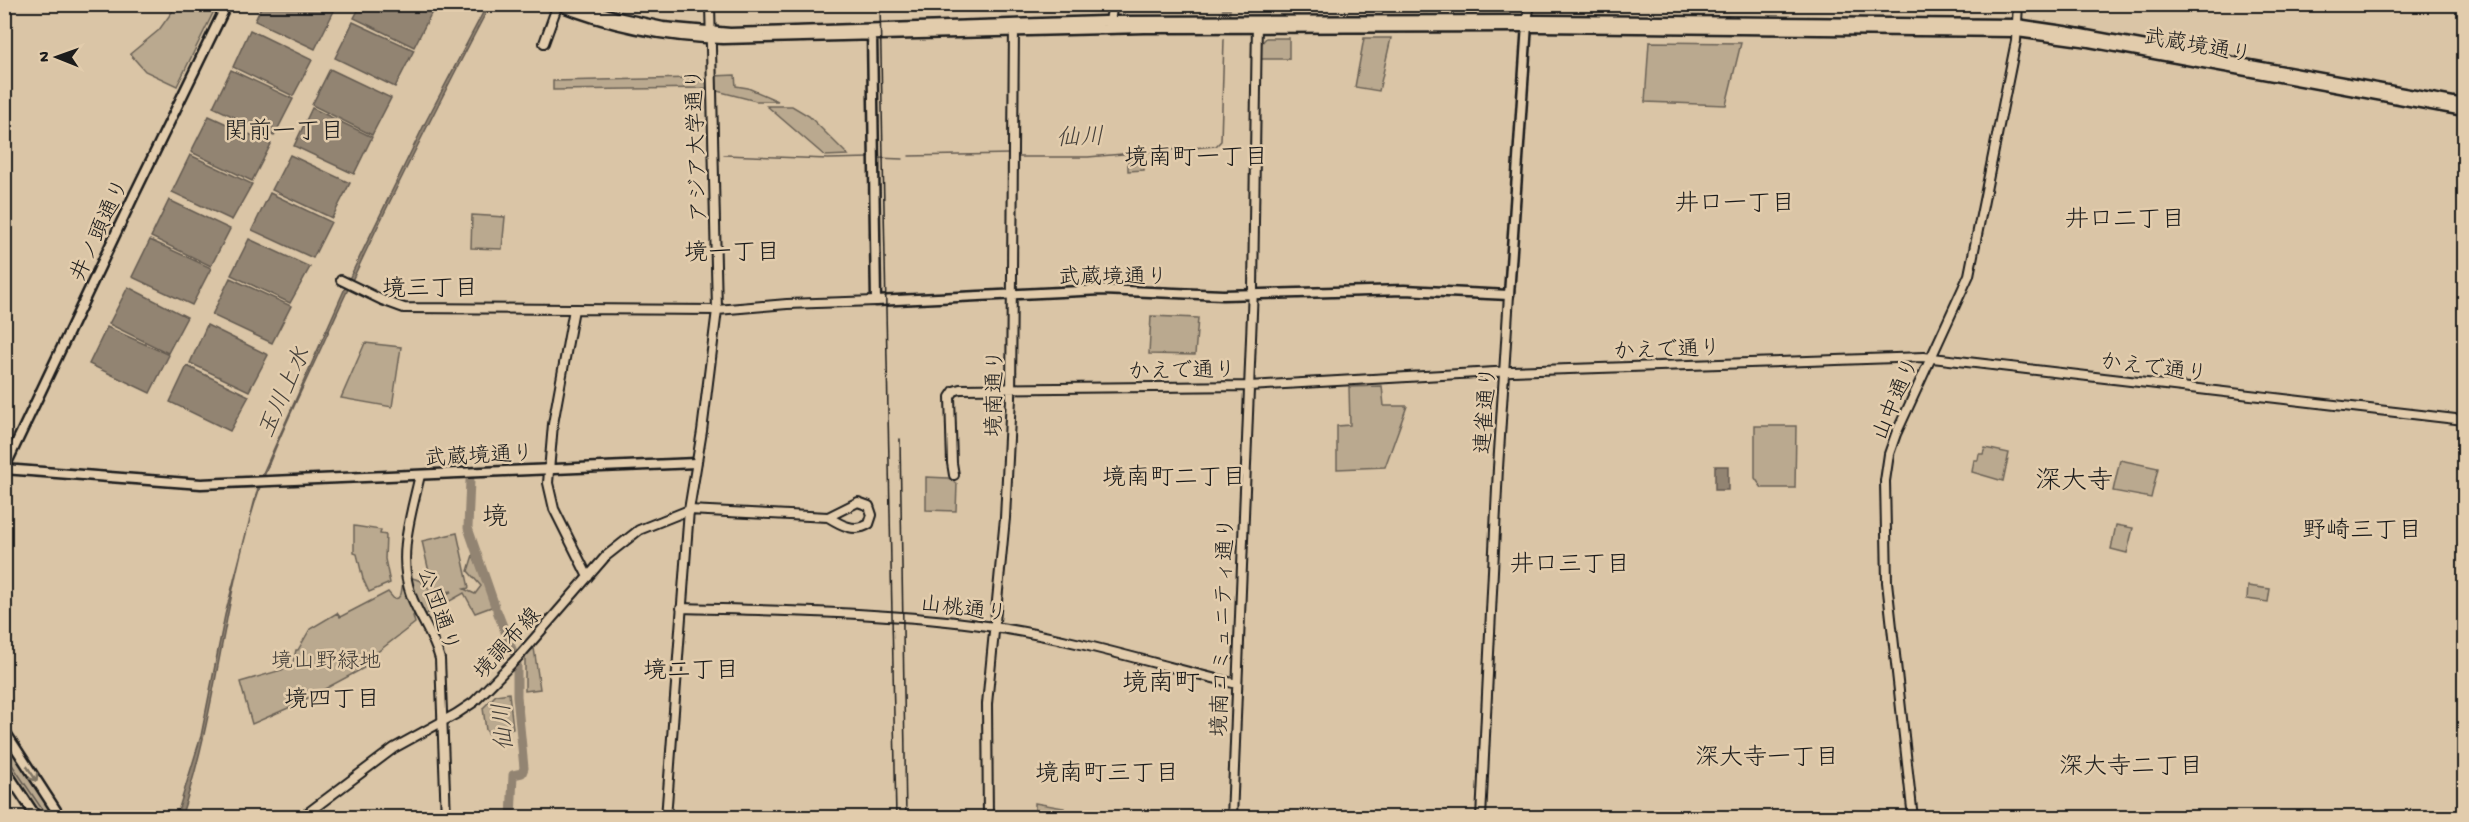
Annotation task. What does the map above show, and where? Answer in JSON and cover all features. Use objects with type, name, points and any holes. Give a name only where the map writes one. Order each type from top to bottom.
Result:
[{"type":"main road","name":"井ノ頭通り","points":[[5,469],[227,4]]},
{"type":"main road","points":[[576,4],[640,23],[710,35]]},
{"type":"main road","points":[[557,5],[636,29],[710,35],[1014,27],[1257,24]]},
{"type":"main road","points":[[1014,27],[1110,21],[1257,24]]},
{"type":"main road","name":"武蔵境通り","points":[[1257,24],[2017,28],[2064,31],[2464,104]]},
{"type":"main road","name":"連雀通り","points":[[1509,295],[1527,24]]},
{"type":"main road","name":"武蔵境通り","points":[[2017,28],[2464,111]]},
{"type":"main road","points":[[872,32],[876,301]]},
{"type":"main road","points":[[2210,57],[2208,60],[2224,67]]},
{"type":"main road","name":"武蔵境通り","points":[[876,301],[1102,290],[1253,295],[1404,290],[1509,295]]},
{"type":"main road","name":"武蔵境通り","points":[[5,469],[170,483],[263,483],[696,463]]},
{"type":"main road","points":[[4,730],[61,818]]},
{"type":"main road","points":[[4,768],[37,818]]},
{"type":"street","name":"アジア大学通り","points":[[696,463],[717,310],[710,4]]},
{"type":"street","points":[[1110,21],[1113,4]]},
{"type":"street","name":"連雀通り","points":[[1527,24],[1530,4]]},
{"type":"street","name":"山中通り","points":[[1913,818],[1887,582],[1885,481],[1889,454],[1896,434],[1969,275],[2017,28],[2018,4]]},
{"type":"street","points":[[544,43],[557,5]]},
{"type":"street","name":"境南コミュニティ通り","points":[[1232,818],[1253,295],[1257,24]]},
{"type":"street","name":"境南通り","points":[[994,627],[1008,478],[1011,389],[1014,27]]},
{"type":"street","name":"武蔵境通り","points":[[341,280],[404,308],[717,310],[787,304],[876,301]]},
{"type":"street","name":"連雀通り","points":[[1481,818],[1509,295]]},
{"type":"street","points":[[574,309],[558,390],[548,469],[550,500],[588,577]]},
{"type":"street","name":"かえで通り","points":[[954,475],[950,422],[951,394],[960,389],[1249,386],[1504,372],[1931,357],[2464,420]]},
{"type":"street","points":[[666,818],[689,510],[696,463]]},
{"type":"street","name":"公団通り","points":[[420,476],[405,546],[405,573],[412,596],[437,650],[442,676],[446,818]]},
{"type":"street","points":[[689,510],[828,517],[850,528],[860,528],[869,524],[872,514],[869,506],[858,502],[828,517]]},
{"type":"street","name":"境調布線","points":[[301,818],[394,748],[444,721],[480,696],[606,556],[628,537],[689,510]]},
{"type":"street","points":[[836,522],[837,511]]},
{"type":"street","name":"山桃通り","points":[[681,608],[858,615],[994,627],[1102,650],[1237,684]]},
{"type":"street","points":[[988,818],[987,704],[994,627]]},
{"type":"green space","points":[[177,5],[200,5],[215,9],[177,86],[145,71],[130,54],[159,30]]},
{"type":"green space","points":[[1266,38],[1289,38],[1289,59],[1260,59],[1261,44]]},
{"type":"green space","points":[[1364,38],[1391,38],[1379,91],[1355,87]]},
{"type":"green space","points":[[1649,42],[1741,43],[1726,105],[1645,102]]},
{"type":"green space","points":[[735,75],[736,86],[748,88],[778,101],[756,101],[713,90],[713,76]]},
{"type":"green space","points":[[708,79],[708,88],[553,90],[553,81]]},
{"type":"green space","points":[[767,106],[792,106],[809,116],[848,155],[825,156]]},
{"type":"green space","points":[[1144,155],[1144,170],[1128,171],[1128,156]]},
{"type":"green space","points":[[472,215],[505,217],[502,249],[471,248]]},
{"type":"green space","points":[[1151,316],[1198,318],[1195,355],[1149,354]]},
{"type":"green space","points":[[365,343],[401,347],[392,407],[341,398]]},
{"type":"green space","points":[[1382,386],[1384,406],[1407,406],[1385,467],[1337,469],[1337,426],[1350,425],[1349,387]]},
{"type":"green space","points":[[1755,426],[1796,426],[1795,488],[1762,488],[1755,478]]},
{"type":"green space","points":[[1985,448],[2009,453],[2003,481],[1972,472],[1974,460],[1978,460],[1979,454],[1983,454]]},
{"type":"green space","points":[[2120,460],[2158,468],[2151,498],[2113,491]]},
{"type":"green space","points":[[926,477],[948,478],[957,484],[956,511],[926,510]]},
{"type":"green space","points":[[2116,525],[2133,528],[2127,553],[2111,549]]},
{"type":"green space","points":[[354,526],[381,530],[380,534],[386,535],[385,559],[390,583],[369,592],[363,579],[357,554],[354,553]]},
{"type":"green space","name":"境山野緑地","points":[[457,533],[469,588],[464,589],[475,594],[481,586],[468,571],[473,555],[494,606],[475,613],[464,593],[423,616],[416,612],[413,616],[415,623],[362,664],[364,668],[295,705],[252,724],[240,682],[292,667],[296,650],[310,629],[337,613],[340,617],[388,592],[394,599],[398,598],[401,594],[404,576],[424,583],[429,591],[428,602],[430,604],[452,591],[434,594],[422,541]]},
{"type":"green space","points":[[2248,586],[2270,589],[2268,602],[2247,599]]},
{"type":"green space","points":[[534,648],[540,689],[525,691],[525,656]]},
{"type":"green space","points":[[509,693],[513,728],[489,734],[486,730],[483,708],[496,695]]},
{"type":"green space","points":[[5,738],[55,817],[40,817],[5,761]]},
{"type":"green space","points":[[1035,803],[1064,808],[1063,817],[1035,817]]},
{"type":"shaded area","points":[[262,5],[320,5],[334,11],[315,49],[255,21]]},
{"type":"shaded area","points":[[361,5],[421,5],[433,10],[414,47],[354,18]]},
{"type":"shaded area","points":[[487,5],[490,5],[403,174],[289,416],[260,487],[248,526],[260,480],[349,279],[424,125]]},
{"type":"shaded area","points":[[353,22],[414,50],[395,87],[335,58]]},
{"type":"shaded area","points":[[250,30],[312,60],[293,96],[233,67]]},
{"type":"shaded area","points":[[330,69],[391,98],[372,135],[312,105]]},
{"type":"shaded area","points":[[231,70],[293,99],[274,136],[213,107]]},
{"type":"shaded area","points":[[312,108],[372,137],[354,174],[294,146]]},
{"type":"shaded area","points":[[209,116],[271,144],[252,181],[191,152]]},
{"type":"shaded area","points":[[190,155],[252,184],[232,220],[172,192]]},
{"type":"shaded area","points":[[290,155],[350,183],[332,218],[272,190]]},
{"type":"shaded area","points":[[270,193],[331,222],[313,258],[252,230]]},
{"type":"shaded area","points":[[169,200],[230,229],[211,266],[151,237]]},
{"type":"shaded area","points":[[249,239],[310,267],[290,303],[231,275]]},
{"type":"shaded area","points":[[150,240],[211,268],[192,305],[132,277]]},
{"type":"shaded area","points":[[230,278],[291,306],[272,343],[212,315]]},
{"type":"shaded area","points":[[128,287],[187,317],[168,353],[109,324]]},
{"type":"shaded area","points":[[207,325],[268,355],[249,391],[190,363]]},
{"type":"shaded area","points":[[107,327],[169,355],[150,393],[89,364]]},
{"type":"shaded area","points":[[187,366],[249,396],[230,431],[170,402]]},
{"type":"shaded area","points":[[1715,466],[1728,466],[1728,490],[1715,490]]},
{"type":"shaded area","points":[[245,538],[194,777],[181,817],[176,818],[201,736],[225,615]]},
{"type":"waterway","name":"仙川","points":[[1226,13],[1227,4]]},
{"type":"waterway","name":"仙川","points":[[1017,157],[1088,157],[1216,146],[1221,141],[1224,39]]},
{"type":"waterway","name":"仙川","points":[[909,156],[1010,154]]},
{"type":"waterway","name":"仙川","points":[[724,155],[828,159],[870,158]]},
{"type":"waterway","name":"仙川","points":[[877,158],[902,159]]},
{"type":"waterway","name":"仙川","points":[[470,480],[468,528],[495,606]]},
{"type":"waterway","name":"仙川","points":[[497,611],[513,652]]},
{"type":"waterway","name":"仙川","points":[[511,818],[513,775],[522,773],[524,768],[517,696],[517,664]]},
{"type":"waterway","points":[[4,753],[48,818]]},
{"type":"railway","points":[[880,4],[896,818]]},
{"type":"railway","points":[[900,439],[906,818]]},
{"type":"district","name":"関前一丁目","points":[[284,130]]},
{"type":"district","name":"境南町一丁目","points":[[1196,156]]},
{"type":"district","name":"井口一丁目","points":[[1735,202]]},
{"type":"district","name":"井口二丁目","points":[[2125,218]]},
{"type":"district","name":"境一丁目","points":[[732,251]]},
{"type":"district","name":"境三丁目","points":[[430,287]]},
{"type":"district","name":"境南町二丁目","points":[[1174,476]]},
{"type":"district","name":"深大寺","points":[[2074,479]]},
{"type":"district","name":"境","points":[[495,515]]},
{"type":"district","name":"野崎三丁目","points":[[2362,529]]},
{"type":"district","name":"井口三丁目","points":[[1570,563]]},
{"type":"district","name":"境二丁目","points":[[691,669]]},
{"type":"district","name":"境南町","points":[[1161,681]]},
{"type":"district","name":"境四丁目","points":[[332,698]]},
{"type":"district","name":"深大寺一丁目","points":[[1767,756]]},
{"type":"district","name":"深大寺二丁目","points":[[2131,765]]},
{"type":"district","name":"境南町三丁目","points":[[1107,772]]},
{"type":"water label","name":"玉川上水","points":[[283,392]]}]
